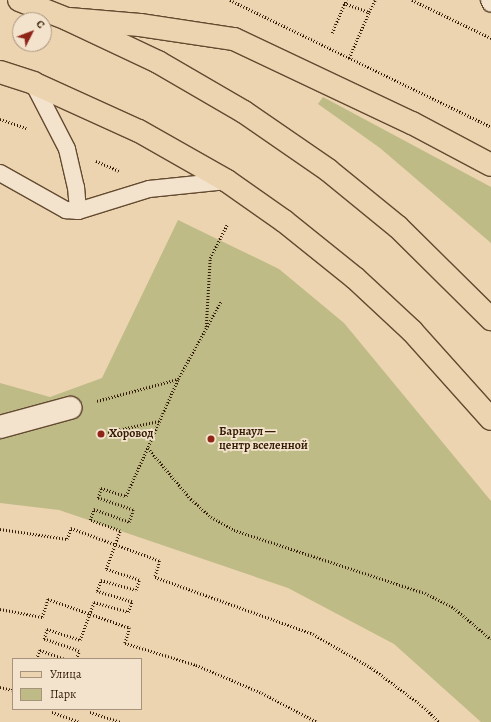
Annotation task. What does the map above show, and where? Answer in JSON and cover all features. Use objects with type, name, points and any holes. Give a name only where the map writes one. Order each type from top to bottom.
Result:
[{"type":"main road","points":[[19,0],[67,19],[165,66],[244,112],[328,170],[398,228],[491,319]]},
{"type":"main road","points":[[67,19],[140,25],[234,39],[412,123],[491,165]]},
{"type":"main road","points":[[0,72],[33,83],[139,131],[226,181],[284,221],[355,278],[412,331],[491,419]]},
{"type":"street","points":[[0,427],[70,408]]},
{"type":"lane","points":[[489,0],[491,4]]},
{"type":"lane","points":[[33,83],[67,149],[76,187],[78,211]]},
{"type":"lane","points":[[0,173],[66,210],[78,211],[149,189],[226,181]]},
{"type":"path","points":[[230,0],[491,127]]},
{"type":"path","points":[[349,58],[375,0]]},
{"type":"path","points":[[412,0],[491,38]]},
{"type":"path","points":[[332,33],[345,2],[369,12]]},
{"type":"path","points":[[0,119],[25,127],[30,133]]},
{"type":"path","points":[[94,160],[123,173]]},
{"type":"path","points":[[206,328],[210,258],[228,224]]},
{"type":"path","points":[[76,658],[78,651],[44,639],[47,629],[80,640],[94,602],[128,612],[132,602],[97,591],[101,580],[136,590],[139,580],[106,569],[120,531],[90,520],[94,509],[129,522],[133,510],[98,498],[101,488],[126,496],[178,378],[221,301]]},
{"type":"path","points":[[70,408],[178,378]]},
{"type":"path","points":[[108,432],[160,421]]},
{"type":"path","points":[[148,448],[191,499],[211,517],[234,530],[425,593],[454,608],[491,639]]},
{"type":"path","points":[[0,529],[67,539],[71,528],[160,561],[155,577],[313,634],[372,668],[425,708],[439,722]]},
{"type":"path","points":[[0,609],[42,617],[48,599],[130,628],[125,642],[196,665],[262,693],[318,722]]},
{"type":"path","points":[[36,658],[40,650],[62,658]]},
{"type":"path","points":[[0,688],[12,690]]},
{"type":"path","points":[[53,710],[52,712],[80,722]]},
{"type":"path","points":[[91,710],[90,712],[120,722]]},
{"type":"green space","points":[[323,97],[491,187],[491,243],[380,148],[318,104]]},
{"type":"green space","points":[[178,220],[279,269],[344,323],[491,501],[491,722],[481,722],[394,644],[288,588],[59,510],[0,503],[0,383],[50,397],[102,378]]},
{"type":"place","name":"Хоровод","points":[[101,434]]},
{"type":"place","name":"Барнаул — центр вселенной","points":[[211,439]]}]
